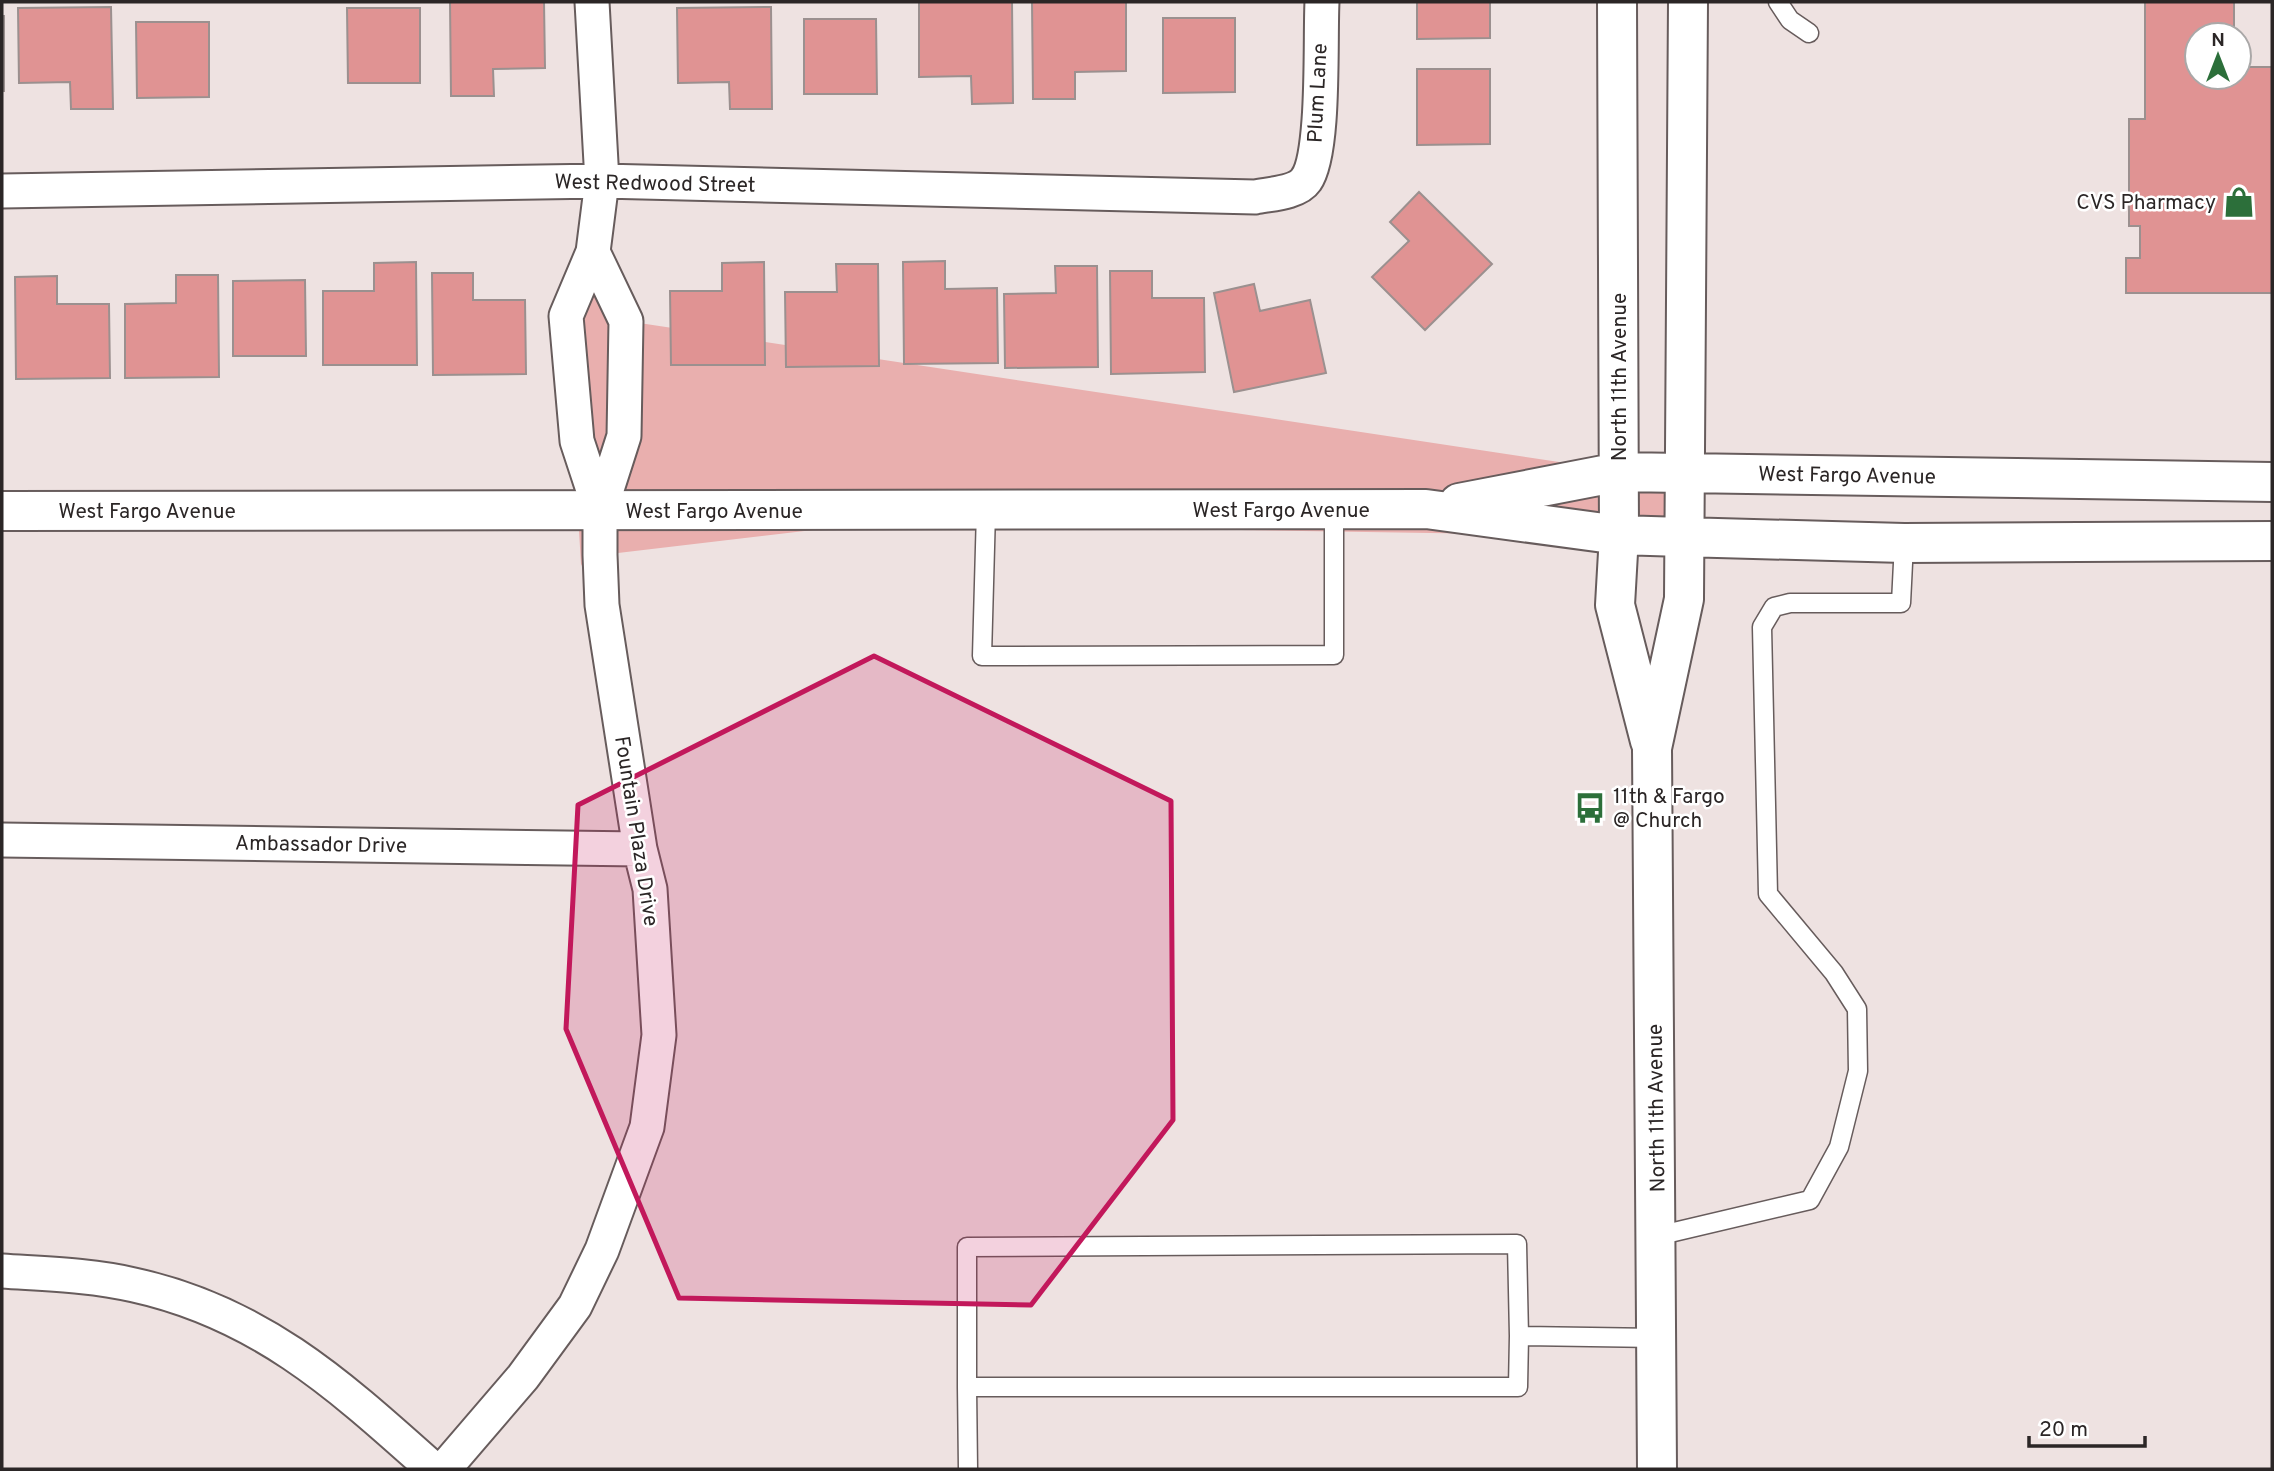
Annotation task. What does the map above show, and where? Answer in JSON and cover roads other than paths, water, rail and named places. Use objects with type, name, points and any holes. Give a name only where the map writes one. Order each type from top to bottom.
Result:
[{"type":"main road","name":"North 11th Avenue","points":[[1618,2],[1619,535],[1615,605],[1652,748]]},
{"type":"main road","name":"North 11th Avenue","points":[[1657,1469],[1652,748],[1684,599],[1682,537],[1688,2]]},
{"type":"main road","name":"West Fargo Avenue","points":[[1426,509],[1619,471],[2272,482]]},
{"type":"main road","name":"West Fargo Avenue","points":[[2,511],[1426,509],[1619,535],[1904,543],[2272,541]]},
{"type":"street","name":"Fountain Plaza Drive","points":[[444,1469],[523,1377],[575,1306],[602,1250],[647,1127],[659,1035],[650,889],[640,849],[602,605],[600,511],[577,441],[566,316],[593,252],[602,181],[592,2]]},
{"type":"street","name":"Plum Lane","points":[[1305,182],[1312,167],[1318,130],[1322,2]]},
{"type":"street","name":"West Redwood Street","points":[[2,191],[602,181],[1255,197],[1291,190],[1305,182]]},
{"type":"street","name":"Fountain Plaza Drive","points":[[593,252],[626,321],[624,436],[600,511]]},
{"type":"street","name":"Ambassador Drive","points":[[2,839],[640,849]]},
{"type":"street","points":[[2,1271],[133,1284],[194,1303],[260,1331],[336,1383],[433,1469]]},
{"type":"lane","points":[[1778,2],[1790,20],[1809,33]]},
{"type":"lane","points":[[986,511],[982,656],[1334,655],[1334,509]]},
{"type":"lane","points":[[1657,1236],[1810,1200],[1839,1147],[1858,1071],[1857,1009],[1834,973],[1768,894],[1762,627],[1774,607],[1790,603],[1901,603],[1904,543]]},
{"type":"lane","points":[[967,1387],[1518,1387],[1517,1244],[967,1247],[967,1387],[968,1469]]},
{"type":"lane","points":[[1519,1336],[1657,1338]]},
{"type":"place","name":"CVS Pharmacy","points":[[2239,202]]},
{"type":"place","name":"11th & Fargo @ Church","points":[[1590,808]]}]
